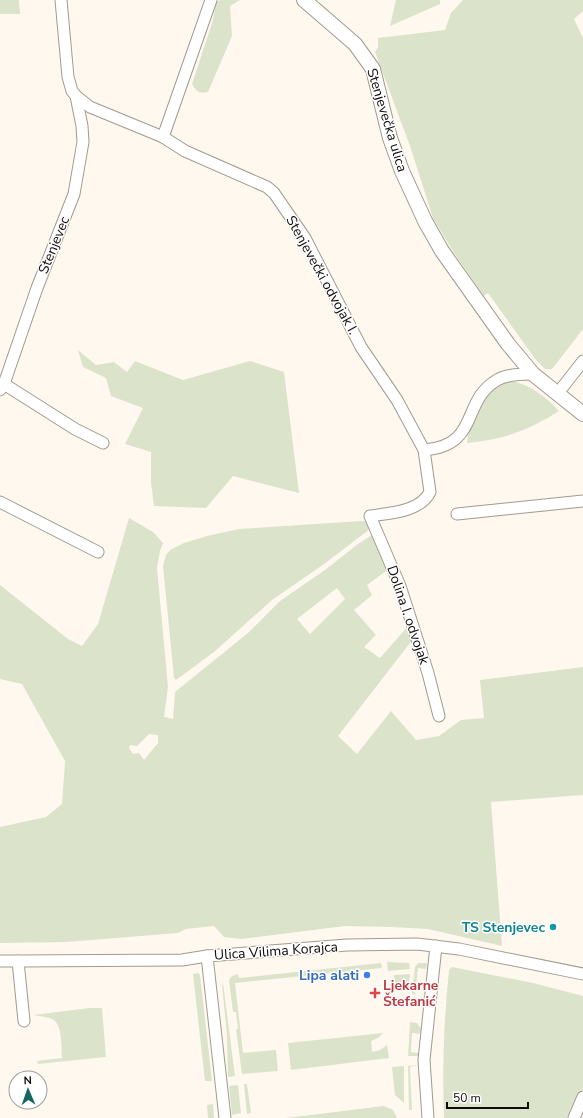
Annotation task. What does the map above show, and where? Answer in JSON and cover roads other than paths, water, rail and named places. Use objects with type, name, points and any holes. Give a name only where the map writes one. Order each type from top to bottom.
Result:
[{"type":"street","name":"Stenjevec","points":[[2,387],[37,288],[74,194],[84,142],[76,96],[72,91],[68,77],[61,0]]},
{"type":"street","points":[[163,137],[211,0]]},
{"type":"street","name":"Stenjevečka ulica","points":[[304,0],[355,44],[373,69],[395,153],[425,221],[467,287],[508,344],[533,374],[583,414]]},
{"type":"street","name":"Stenjevečki odvojak I.","points":[[76,96],[101,112],[163,137],[185,151],[267,187],[274,193],[305,238],[361,347],[377,372],[386,382],[424,450],[430,492],[427,498],[418,506],[370,516]]},
{"type":"street","points":[[558,393],[583,360]]},
{"type":"street","points":[[424,450],[446,446],[460,436],[480,397],[497,379],[519,374],[533,374]]},
{"type":"street","points":[[2,387],[75,429],[103,443]]},
{"type":"street","points":[[457,514],[583,501]]},
{"type":"street","points":[[0,502],[98,552]]},
{"type":"street","name":"Dolina I. odvojak","points":[[370,516],[400,586],[428,673],[439,716]]},
{"type":"street","name":"Ulica Vilima Korajca","points":[[225,1118],[207,956],[347,945],[417,944],[436,946],[583,974]]},
{"type":"street","points":[[428,1118],[424,1060],[436,946]]},
{"type":"street","points":[[0,961],[182,960],[207,956]]},
{"type":"street","points":[[18,961],[24,1021]]},
{"type":"street","points":[[574,1118],[583,1097]]},
{"type":"place","name":"TS Stenjevec","points":[[553,927]]},
{"type":"place","name":"Lipa alati","points":[[367,975]]},
{"type":"place","name":"Ljekarne Štefanić","points":[[375,993]]}]
